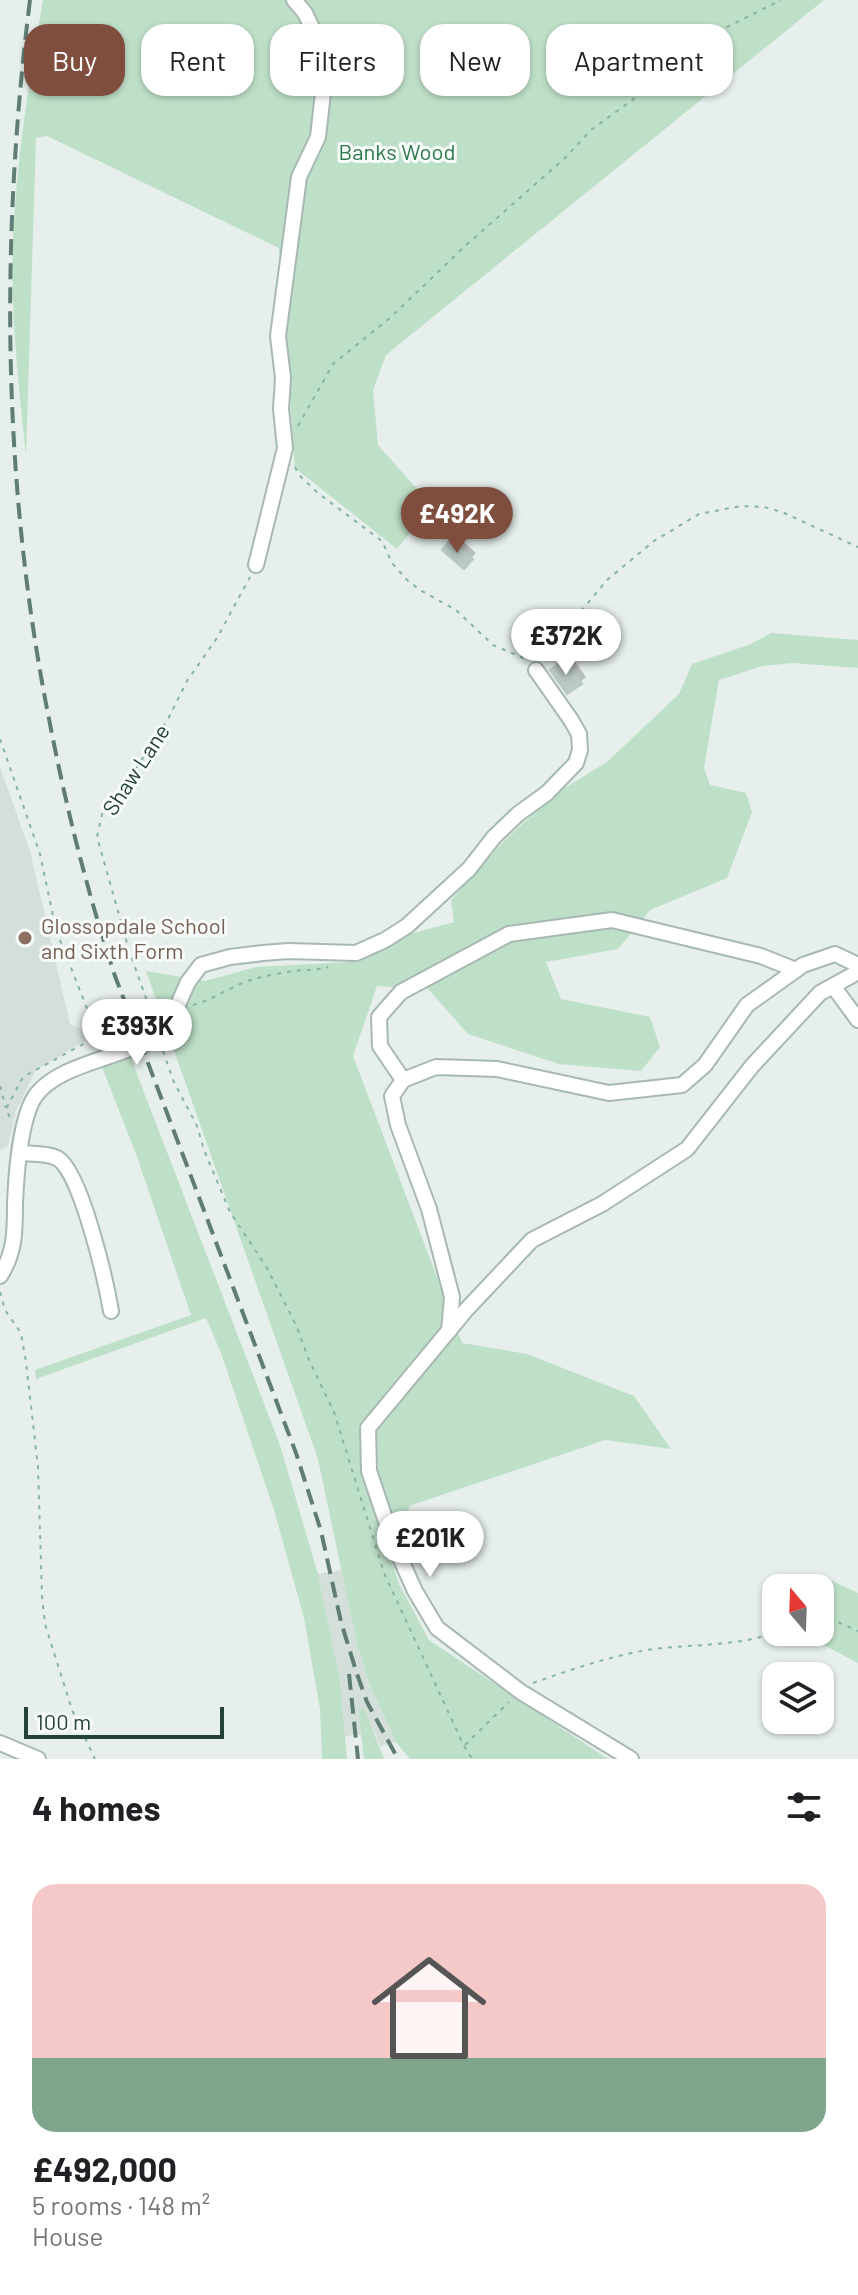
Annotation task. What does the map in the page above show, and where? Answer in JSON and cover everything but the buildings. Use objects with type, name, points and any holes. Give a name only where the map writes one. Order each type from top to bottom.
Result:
[{"type":"street","points":[[256,565],[285,448],[278,336],[299,177],[318,137],[325,75],[316,36],[305,13],[294,0]]},
{"type":"street","points":[[0,1276],[14,1244],[15,1191],[20,1153],[30,1106],[37,1094],[81,1066],[156,1037],[172,1018],[192,976],[201,965],[241,955],[288,951],[356,953],[407,926],[469,869],[502,829],[547,793],[576,763],[580,750],[579,734],[536,670]]},
{"type":"street","points":[[403,1080],[380,1046],[379,1017],[401,992],[509,934],[612,920],[761,956],[796,970]]},
{"type":"street","points":[[449,1331],[452,1297],[429,1209],[398,1125],[392,1096],[403,1080],[436,1067],[497,1069],[609,1093],[682,1085],[705,1065],[747,1005],[803,965],[835,954],[858,965]]},
{"type":"street","points":[[631,1759],[521,1692],[437,1628],[415,1591],[393,1542],[369,1471],[368,1428],[449,1331],[532,1240],[602,1204],[687,1149],[752,1066],[820,993],[858,972]]},
{"type":"street","points":[[833,986],[858,1020]]},
{"type":"street","points":[[20,1153],[59,1159],[69,1173],[92,1231],[111,1311]]},
{"type":"street","points":[[0,1743],[38,1759]]},
{"type":"path","points":[[781,0],[725,28],[690,58],[591,130],[565,158],[464,247],[391,317],[333,364],[285,448],[299,475],[382,541],[392,563],[407,580],[456,610],[493,645],[526,658],[536,670],[550,648],[607,580],[654,541],[699,514],[741,506],[764,507],[782,512],[858,547]]},
{"type":"path","name":"Shaw Lane","points":[[256,565],[168,719],[126,784],[103,810],[97,837],[156,1037],[173,1080],[197,1126],[230,1212],[267,1268],[334,1412],[384,1573],[464,1746],[475,1759]]},
{"type":"path","points":[[0,739],[40,854],[56,930],[98,1036],[23,1077],[6,1109]]},
{"type":"path","points":[[181,1000],[191,1005],[258,978],[327,968],[333,953]]},
{"type":"path","points":[[0,1086],[11,1121]]},
{"type":"path","points":[[0,1290],[5,1310],[21,1333],[26,1362],[38,1467],[45,1624],[72,1710],[95,1759]]},
{"type":"path","points":[[834,1620],[858,1631]]},
{"type":"path","points":[[464,1746],[530,1684],[587,1664],[647,1650],[762,1636]]},
{"type":"shaded area","name":"Glossopdale School and Sixth Form","points":[[0,767],[30,851],[70,1024],[98,1036],[36,1070],[16,1111],[8,1146],[0,1150]]},
{"type":"shaded area","points":[[342,1570],[357,1644],[369,1683],[396,1742],[380,1746],[375,1733],[358,1711],[361,1734],[345,1736],[340,1680],[318,1574]]},
{"type":"green space","name":"Banks Wood","points":[[43,0],[824,0],[733,74],[733,24],[546,24],[546,96],[706,96],[386,355],[373,390],[378,445],[432,506],[397,549],[295,468],[279,248],[47,136],[36,138],[26,456],[12,270],[20,151],[27,96],[125,96],[125,24],[39,24]]},
{"type":"green space","points":[[771,633],[858,640],[858,668],[793,663],[762,666],[719,680],[704,768],[710,785],[746,793],[752,812],[727,878],[650,910],[618,949],[546,962],[561,999],[650,1017],[660,1047],[641,1071],[559,1064],[468,1034],[428,989],[377,986],[353,1056],[462,1343],[527,1354],[634,1396],[671,1449],[605,1440],[409,1506],[404,1550],[379,1525],[399,1584],[429,1640],[608,1759],[410,1759],[396,1742],[369,1683],[357,1644],[318,1459],[146,971],[205,981],[256,967],[350,962],[410,934],[454,922],[451,900],[505,840],[555,794],[607,762],[679,694],[692,664],[751,644]]},
{"type":"green space","points":[[130,1056],[280,1445],[318,1574],[340,1680],[347,1759],[322,1759],[320,1709],[304,1618],[274,1510],[221,1353],[206,1318],[36,1379],[35,1370],[191,1315],[136,1154],[102,1067]]},
{"type":"green space","points":[[834,1582],[858,1593],[858,1663],[826,1646],[834,1646]]},
{"type":"green space","points":[[364,1708],[384,1759],[364,1759],[358,1710]]},
{"type":"railway","points":[[30,0],[14,181],[10,272],[11,363],[22,544],[34,635],[57,756],[87,882],[115,976],[296,1453],[321,1531],[341,1622],[367,1702],[398,1759]]},
{"type":"railway","points":[[349,1674],[358,1759]]},
{"type":"place","name":"Glossopdale School and Sixth Form","points":[[25,938]]}]
